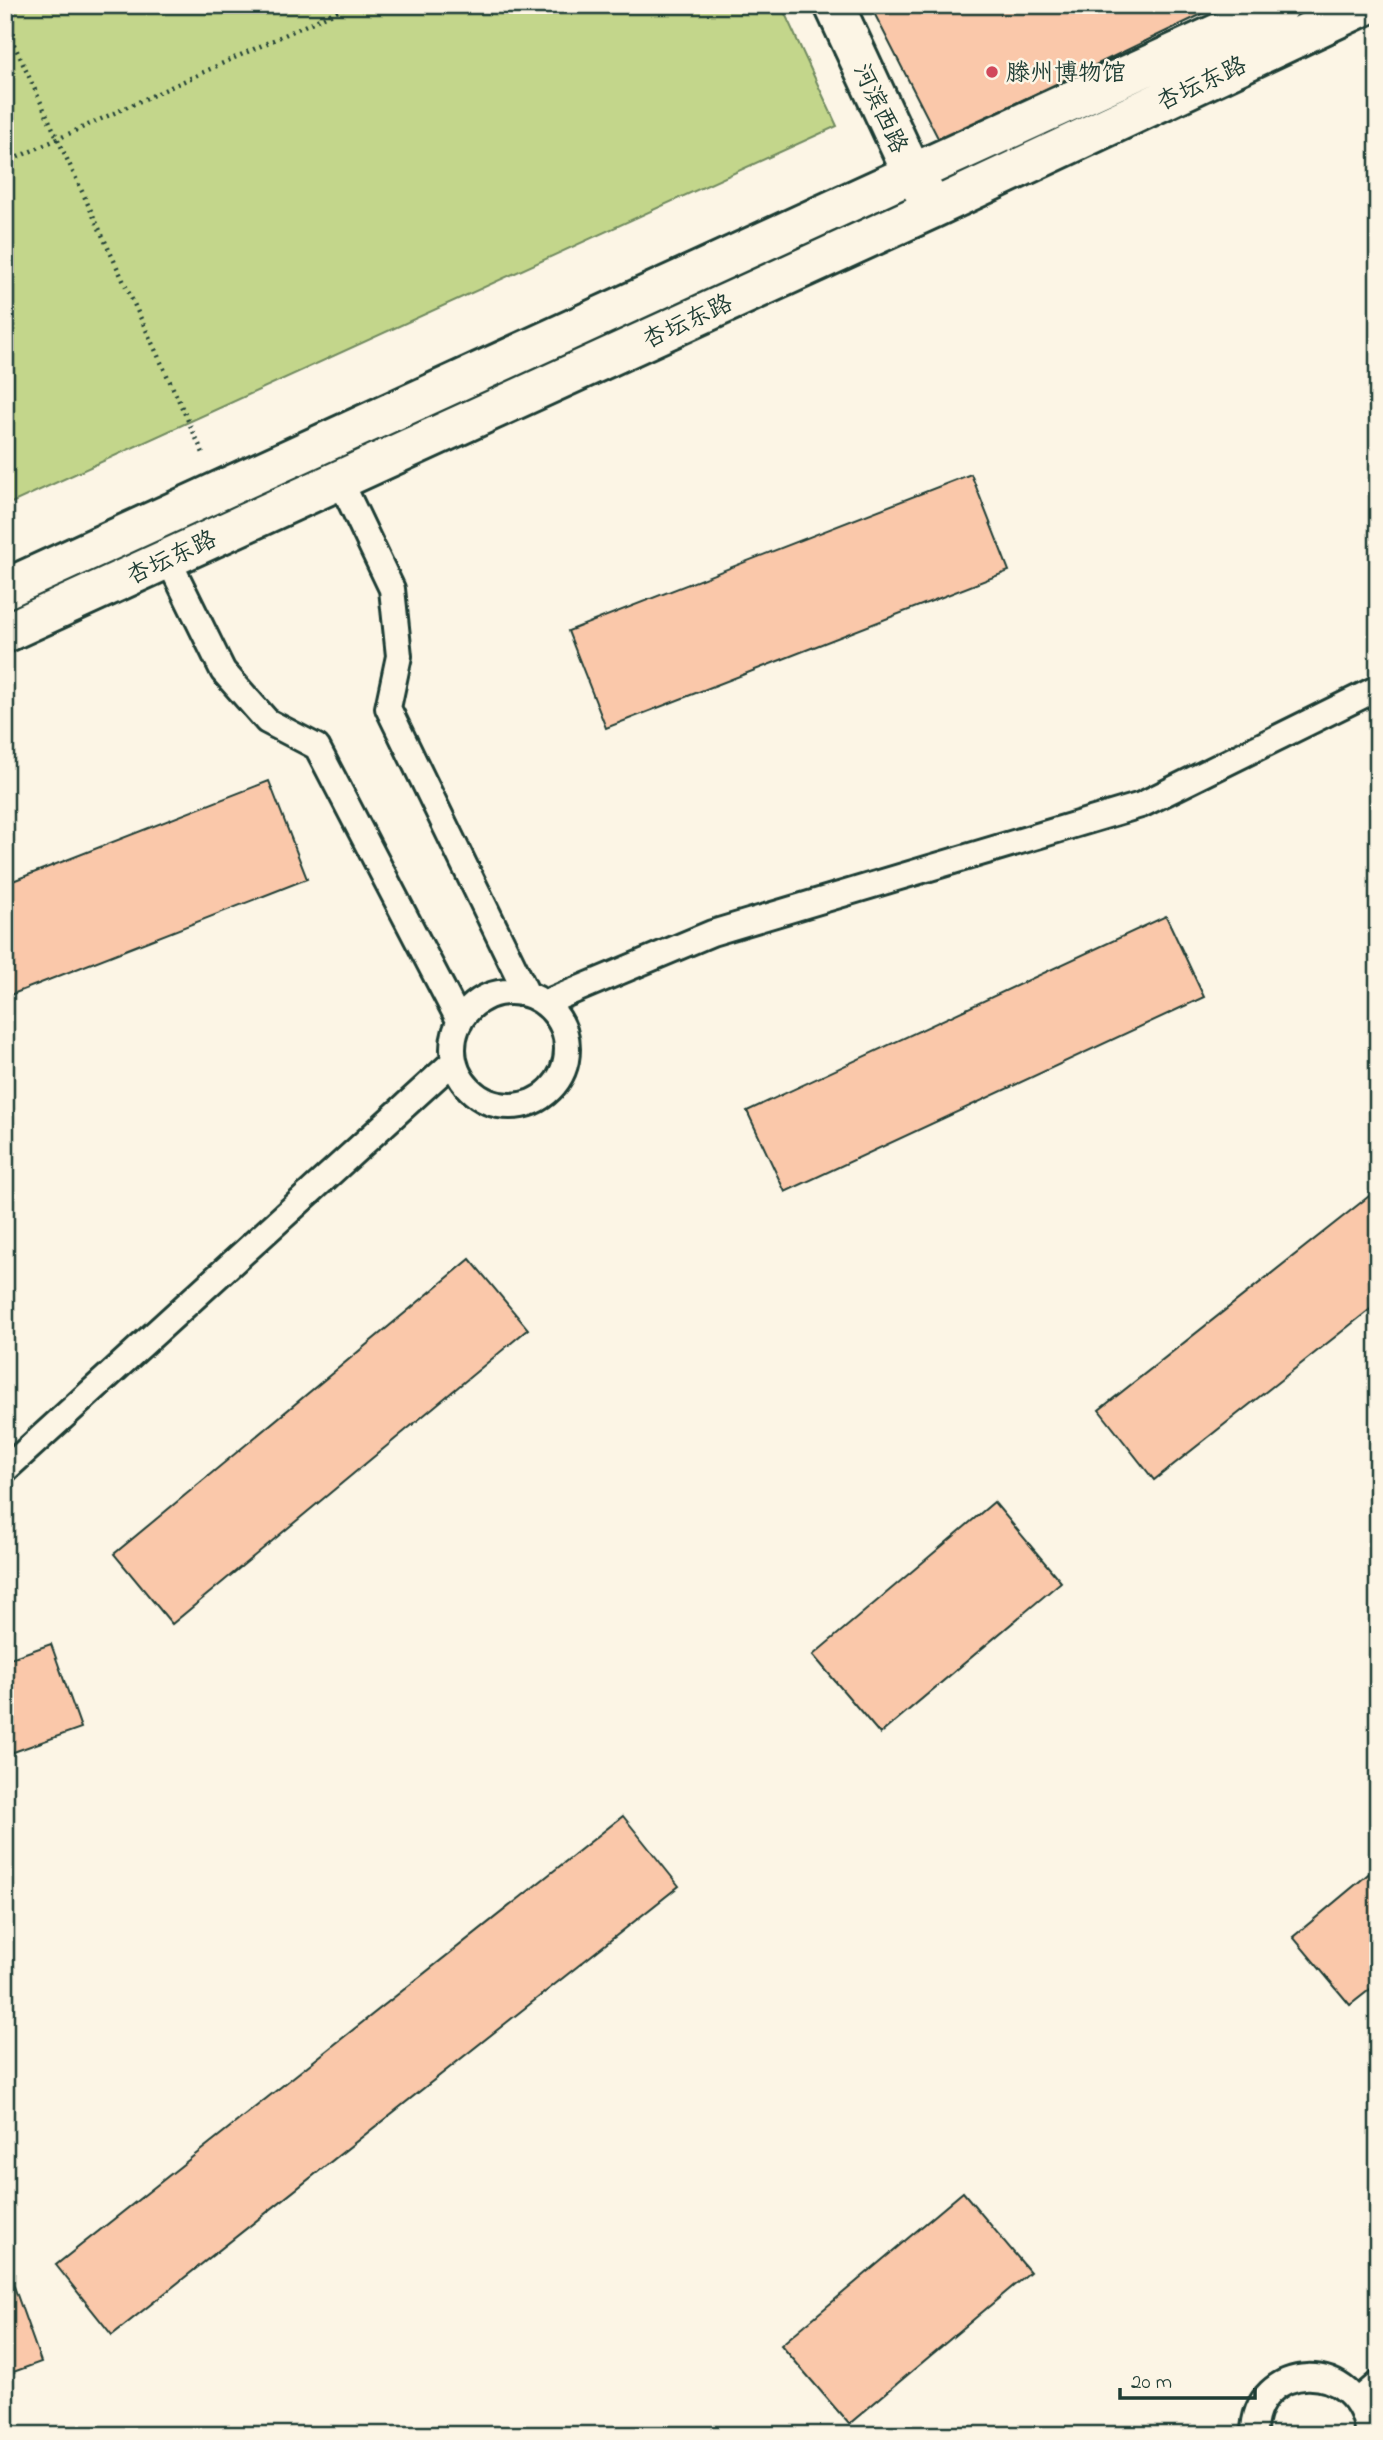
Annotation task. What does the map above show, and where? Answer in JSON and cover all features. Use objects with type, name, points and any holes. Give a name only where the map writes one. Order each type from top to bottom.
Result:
[{"type":"street","name":"河滨西路","points":[[834,5],[912,173],[934,208]]},
{"type":"street","name":"杏坛东路","points":[[5,589],[1280,5]]},
{"type":"street","name":"杏坛东路","points":[[5,633],[934,208],[1366,5]]},
{"type":"lane","points":[[340,480],[392,589],[399,656],[388,708],[536,998],[562,1025],[568,1052],[564,1070],[555,1085],[541,1098],[506,1107],[488,1102],[473,1093],[461,1079],[454,1061],[453,1041],[460,1022],[472,1007],[488,996],[508,992],[536,998],[712,933],[1141,805],[1378,688]]},
{"type":"lane","points":[[168,559],[223,671],[267,721],[317,747],[460,1022]]},
{"type":"lane","points":[[5,1470],[454,1061]]},
{"type":"lane","points":[[1254,2435],[1259,2407],[1271,2391],[1288,2380],[1308,2376],[1327,2378],[1344,2387],[1358,2401],[1366,2417],[1368,2435]]},
{"type":"lane","points":[[1358,2401],[1378,2384]]},
{"type":"path","points":[[5,163],[350,5]]},
{"type":"path","points":[[5,25],[203,453]]},
{"type":"green space","points":[[5,5],[781,5],[837,126],[5,506]]},
{"type":"building","name":"滕州博物馆","points":[[870,5],[1221,5],[939,140]]},
{"type":"building","points":[[971,474],[1009,571],[606,728],[568,631]]},
{"type":"building","points":[[269,781],[307,879],[5,997],[5,884]]},
{"type":"building","points":[[1166,916],[1204,997],[785,1192],[747,1111]]},
{"type":"building","points":[[1378,1189],[1378,1303],[1154,1480],[1099,1410]]},
{"type":"building","points":[[470,1259],[528,1329],[172,1624],[114,1554]]},
{"type":"building","points":[[994,1502],[1061,1582],[880,1734],[813,1655]]},
{"type":"building","points":[[51,1644],[81,1728],[5,1755],[5,1660]]},
{"type":"building","points":[[623,1816],[679,1886],[112,2335],[56,2265]]},
{"type":"building","points":[[1378,1866],[1378,1983],[1350,2005],[1293,1937]]},
{"type":"building","points":[[963,2192],[1030,2272],[849,2424],[781,2345]]},
{"type":"building","points":[[11,2278],[41,2362],[5,2375],[5,2280]]},
{"type":"place","name":"滕州博物馆","points":[[992,72]]}]
